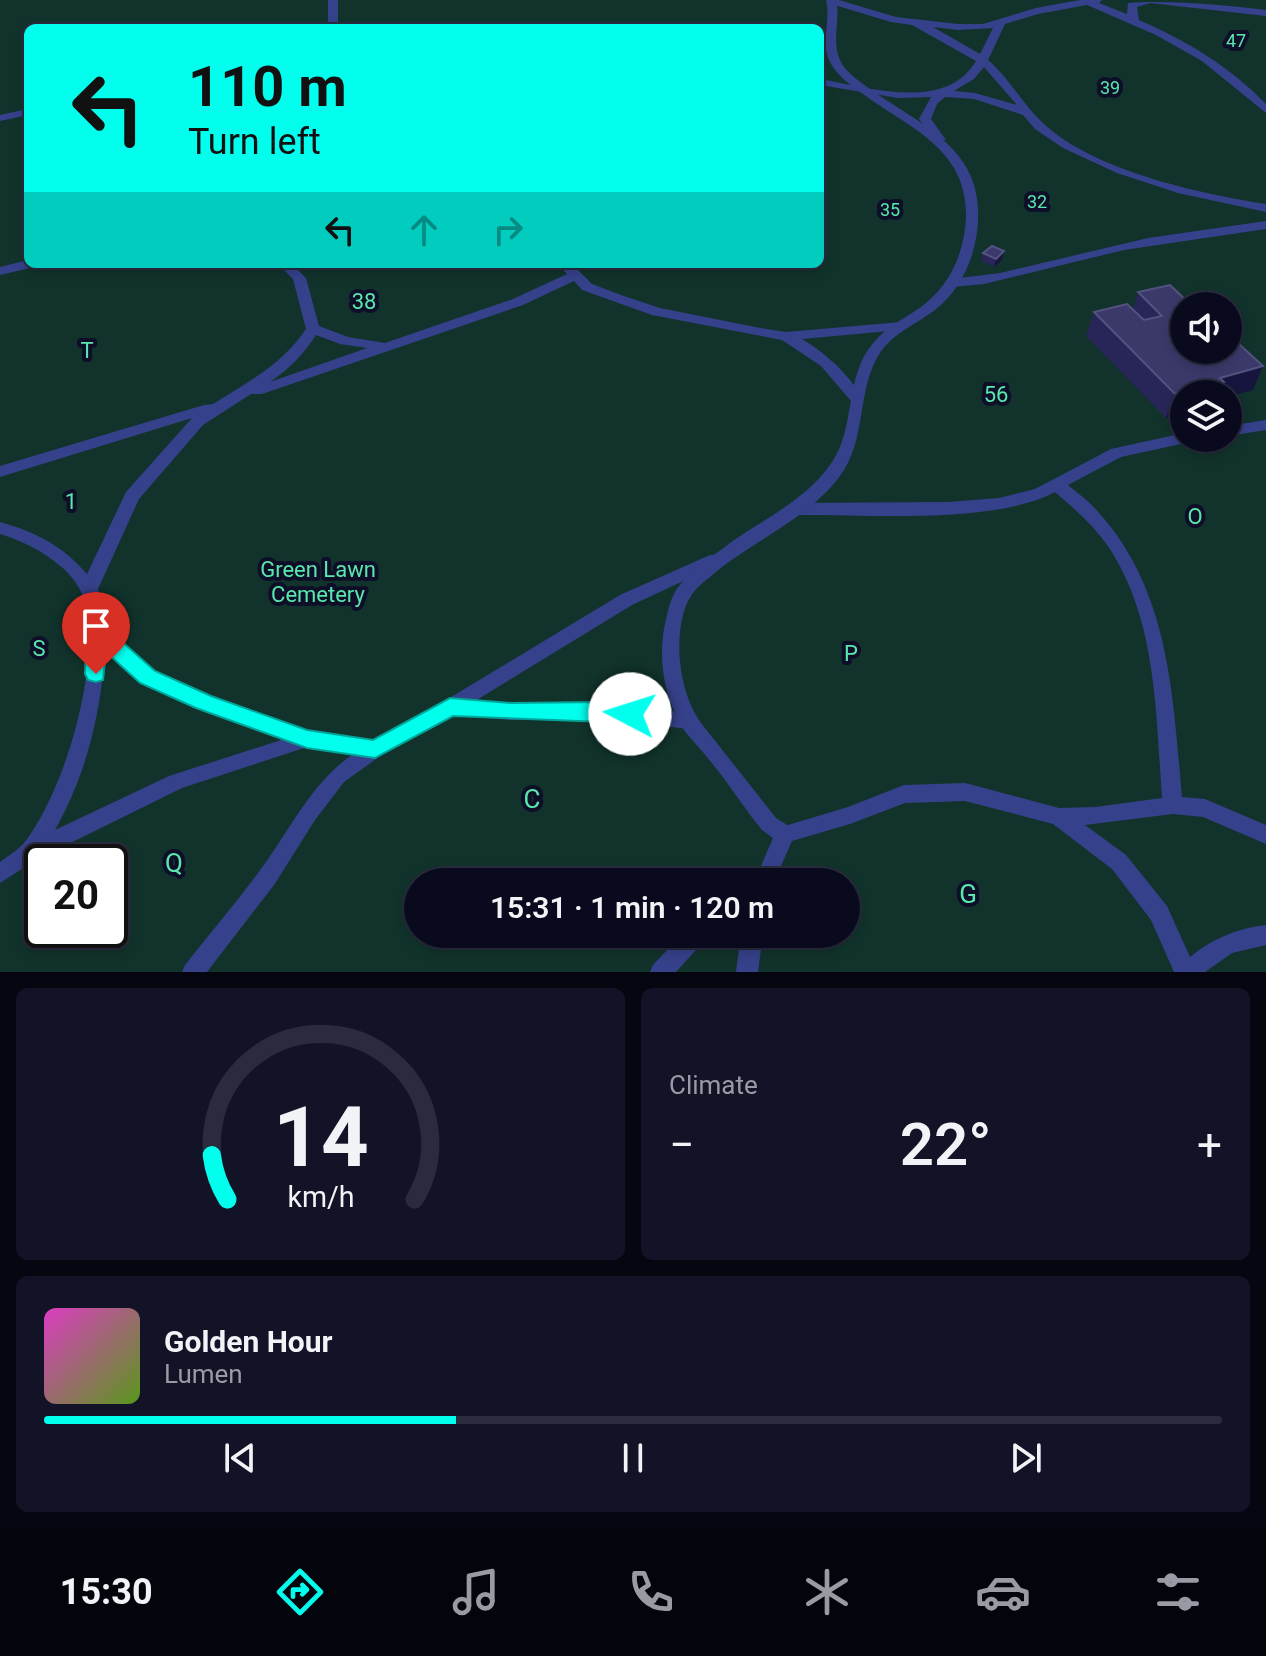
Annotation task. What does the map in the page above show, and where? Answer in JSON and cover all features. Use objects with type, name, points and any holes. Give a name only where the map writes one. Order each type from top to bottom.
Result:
[{"type":"street","points":[[333,0],[333,24]]},
{"type":"street","points":[[1135,21],[1131,13],[1132,5],[1150,0],[1266,13]]},
{"type":"street","points":[[940,140],[896,114],[839,67],[825,48],[835,19],[832,1],[916,23],[958,27],[1001,22],[1036,11],[1091,1],[1195,50],[1246,87],[1266,110]]},
{"type":"street","points":[[1001,22],[972,76],[942,94],[927,110],[925,119],[961,165],[970,190],[972,223],[958,277],[936,302],[875,349],[860,380],[849,441],[838,467],[795,509],[728,553],[683,593],[671,629],[673,681],[689,721],[769,824],[785,834],[850,815],[904,794],[965,792],[1059,817],[1095,816],[1173,805],[1205,808],[1266,835]]},
{"type":"street","points":[[916,23],[981,59],[1004,81],[1044,131],[1081,153],[1186,191],[1266,208]]},
{"type":"street","points":[[824,83],[916,95],[975,96],[1026,112]]},
{"type":"street","points":[[0,118],[24,113]]},
{"type":"street","points":[[952,283],[986,282],[1080,256],[1179,237],[1266,225]]},
{"type":"street","points":[[0,271],[24,265]]},
{"type":"street","points":[[89,589],[132,496],[198,421],[282,367],[300,349],[313,329],[299,278],[289,268]]},
{"type":"street","points":[[0,472],[235,399],[518,302],[570,269],[587,287],[657,312],[786,336],[901,326]]},
{"type":"street","points":[[313,329],[345,341],[388,347]]},
{"type":"street","points":[[786,336],[821,357],[842,377],[856,398]]},
{"type":"street","points":[[1242,429],[1266,425]]},
{"type":"street","points":[[795,509],[948,508],[999,504],[1040,493],[1117,453],[1170,441]]},
{"type":"street","points":[[1056,484],[1082,502],[1110,533],[1137,581],[1150,617],[1159,667],[1173,805]]},
{"type":"street","points":[[0,528],[38,541],[69,562],[89,589],[97,620],[96,674],[89,724],[52,822],[35,844]]},
{"type":"street","points":[[193,972],[267,878],[308,814],[337,776],[375,749],[626,600],[728,553]]},
{"type":"street","points":[[97,620],[112,645],[148,677],[203,702],[307,739],[375,749]]},
{"type":"street","points":[[450,707],[511,712],[600,711],[689,721]]},
{"type":"street","points":[[48,844],[176,782],[307,739]]},
{"type":"street","points":[[1059,817],[1119,862],[1159,913],[1188,972],[1207,954],[1225,945],[1266,935]]},
{"type":"street","points":[[770,868],[785,834]]},
{"type":"street","points":[[0,874],[24,856]]},
{"type":"street","points":[[661,972],[683,948]]},
{"type":"street","points":[[747,972],[750,948]]},
{"type":"green space","name":"Green Lawn Cemetery","points":[[0,0],[1266,0],[1266,972],[0,972]]},
{"type":"building","points":[[992,246],[1004,251],[996,259],[983,253]]},
{"type":"building","points":[[1170,285],[1177,292],[1170,292],[1170,364],[1242,364],[1242,347],[1263,366],[1220,378],[1222,380],[1170,380],[1170,389],[1094,312],[1127,304],[1144,320],[1162,316],[1138,292]]},
{"type":"route","points":[[96,674],[97,620],[112,645],[148,677],[203,702],[307,739],[375,749],[450,707],[511,712],[600,711],[630,714]]},
{"type":"park label","name":"47","points":[[1236,41]]},
{"type":"park label","name":"39","points":[[1110,88]]},
{"type":"park label","name":"32","points":[[1037,202]]},
{"type":"park label","name":"35","points":[[890,210]]},
{"type":"park label","name":"38","points":[[364,301]]},
{"type":"park label","name":"T","points":[[87,350]]},
{"type":"park label","name":"56","points":[[996,394]]},
{"type":"park label","name":"1","points":[[71,501]]},
{"type":"park label","name":"O","points":[[1195,516]]},
{"type":"park label","name":"S","points":[[39,648]]},
{"type":"park label","name":"P","points":[[851,653]]},
{"type":"park label","name":"C","points":[[532,799]]},
{"type":"park label","name":"Q","points":[[174,863]]},
{"type":"park label","name":"G","points":[[968,894]]}]
